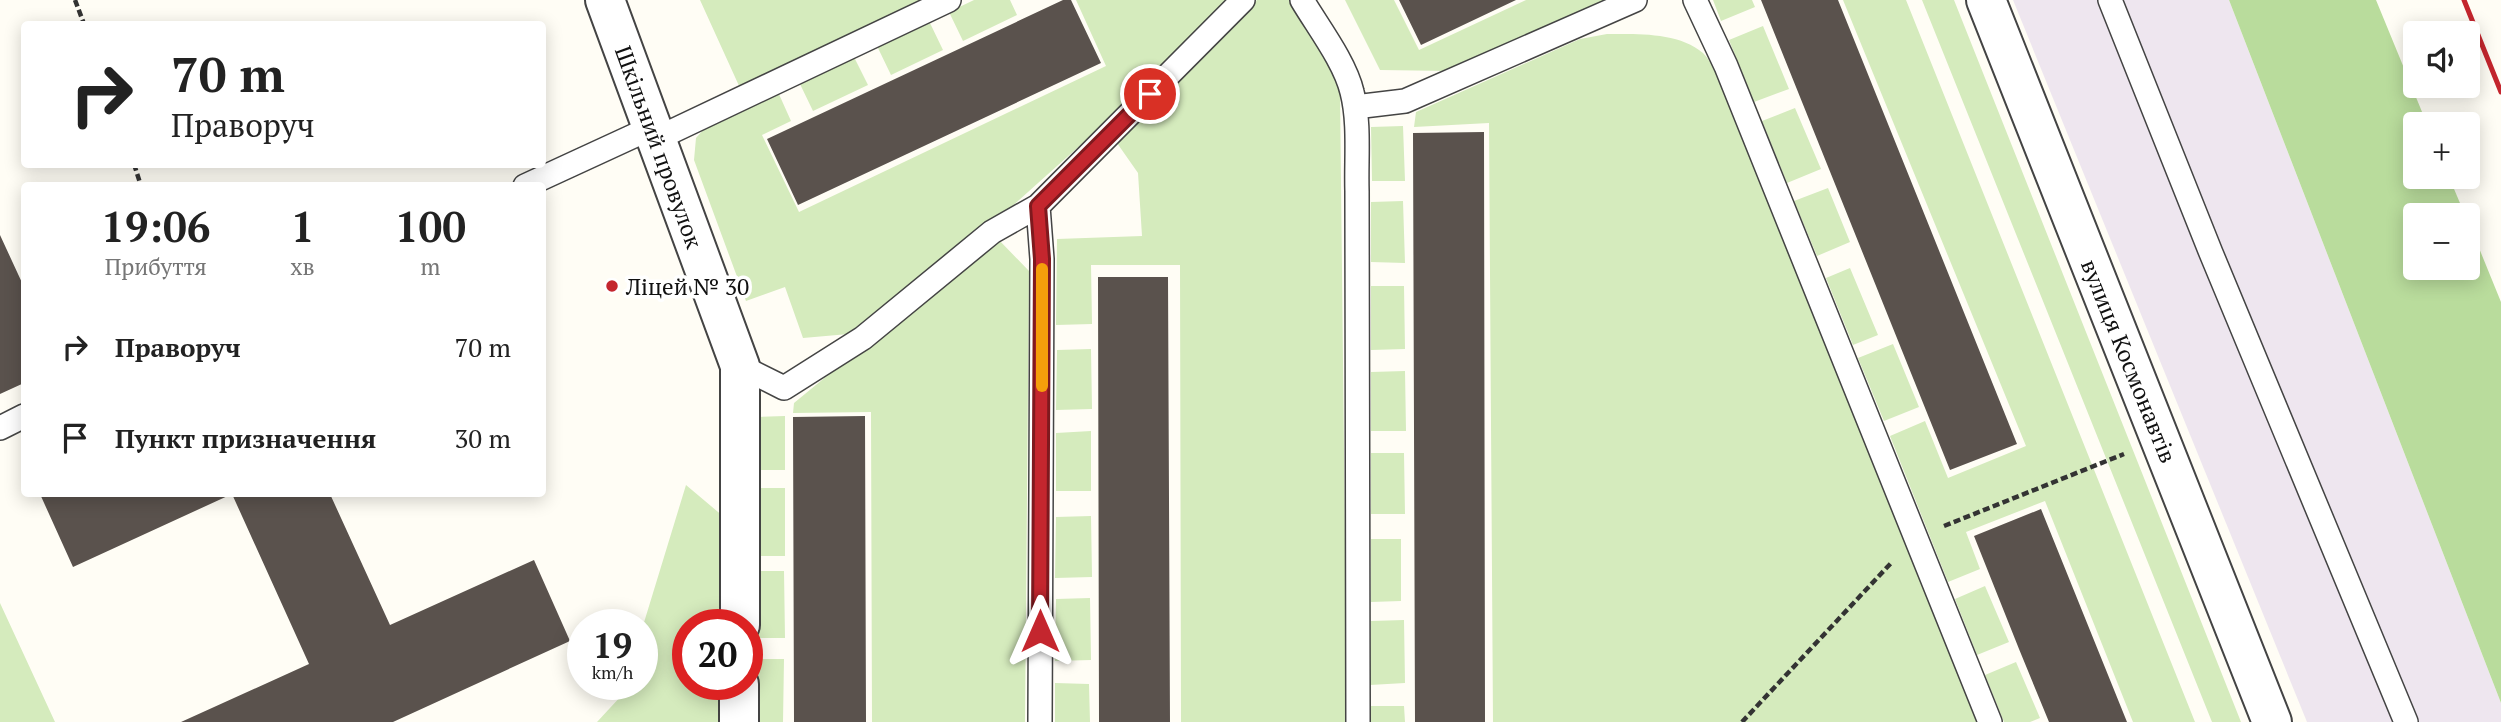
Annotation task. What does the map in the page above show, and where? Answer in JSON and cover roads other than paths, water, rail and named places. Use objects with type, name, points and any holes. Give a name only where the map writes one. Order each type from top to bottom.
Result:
[{"type":"street","name":"Шкільний провулок","points":[[606,0],[740,366],[740,609]]},
{"type":"street","name":"вулиця Космонавтів","points":[[1986,0],[2272,722]]},
{"type":"street","points":[[739,700],[739,722]]},
{"type":"lane","points":[[535,182],[656,132],[949,0]]},
{"type":"lane","points":[[740,366],[784,388],[863,338],[992,232],[1038,206],[1243,0]]},
{"type":"lane","points":[[1302,0],[1343,69],[1352,90],[1355,107],[1358,722]]},
{"type":"lane","points":[[1355,107],[1405,101],[1635,0]]},
{"type":"lane","points":[[1695,0],[1726,66],[1990,722]]},
{"type":"lane","points":[[2110,0],[2211,253],[2406,722]]},
{"type":"lane","points":[[1038,206],[1042,259],[1040,722]]},
{"type":"lane","points":[[0,428],[21,418]]},
{"type":"railway","points":[[2464,0],[2501,92]]},
{"type":"place","name":"Ліцей № 30","points":[[612,286]]}]
